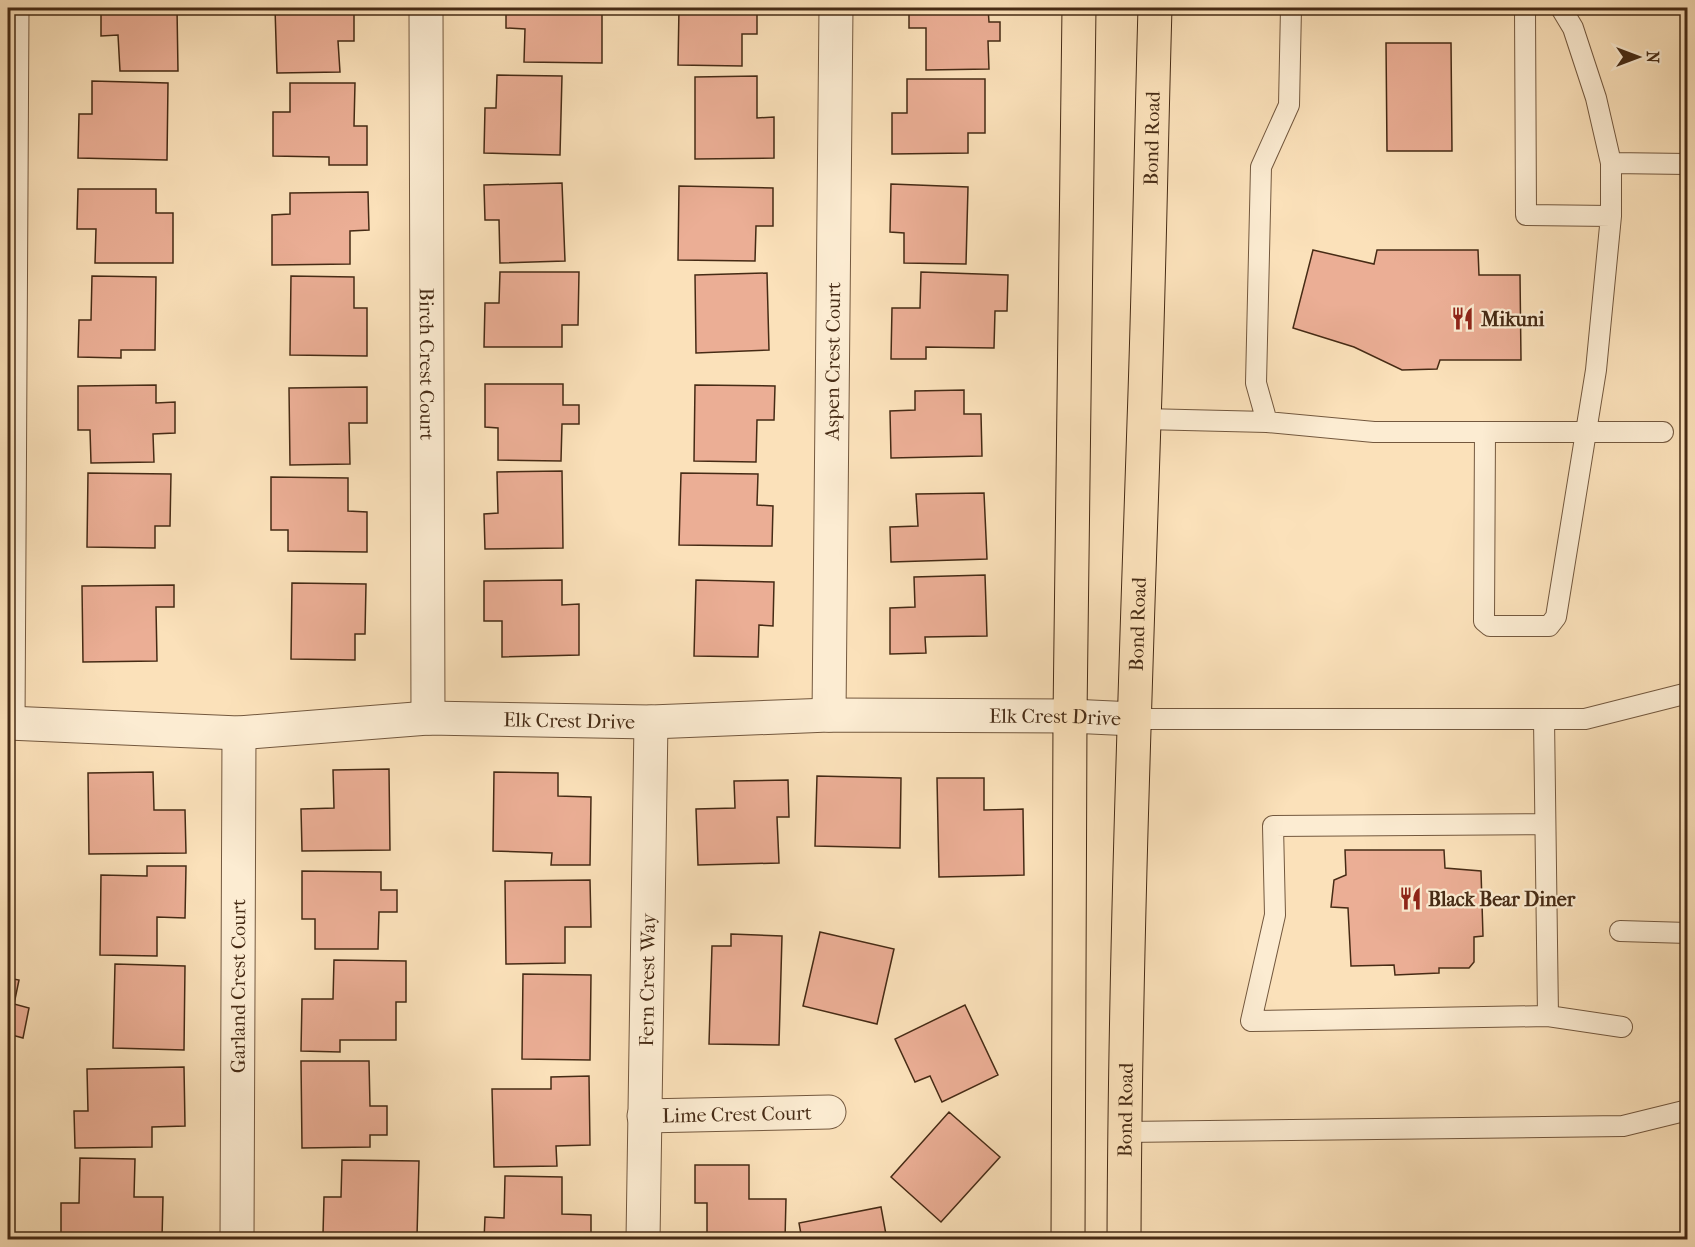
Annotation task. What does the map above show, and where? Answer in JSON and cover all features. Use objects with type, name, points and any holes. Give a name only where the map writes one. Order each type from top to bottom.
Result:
[{"type":"main road","points":[[1068,1239],[1070,716],[1079,8]]},
{"type":"main road","name":"Bond Road","points":[[1124,1239],[1134,719],[1155,8]]},
{"type":"street","points":[[8,723],[12,8]]},
{"type":"street","name":"Birch Crest Court","points":[[426,8],[428,718]]},
{"type":"street","name":"Aspen Crest Court","points":[[830,715],[836,8]]},
{"type":"street","name":"Elk Crest Drive","points":[[8,723],[239,733],[428,718],[651,722],[830,715],[1070,716],[1134,719]]},
{"type":"street","name":"Fern Crest Way","points":[[643,1239],[651,722]]},
{"type":"street","name":"Garland Crest Court","points":[[237,1239],[239,733]]},
{"type":"street","name":"Lime Crest Court","points":[[644,1116],[830,1112]]},
{"type":"lane","points":[[1267,422],[1256,383],[1261,167],[1289,105],[1291,8]]},
{"type":"lane","points":[[1525,8],[1526,215],[1611,216]]},
{"type":"lane","points":[[1485,432],[1484,621],[1490,626],[1549,626],[1556,617],[1596,370],[1611,216],[1611,163],[1596,98],[1573,28],[1561,8]]},
{"type":"lane","points":[[1611,163],[1688,164]]},
{"type":"lane","points":[[1144,419],[1267,422],[1374,432],[1663,432]]},
{"type":"lane","points":[[1134,719],[1585,719],[1688,693]]},
{"type":"lane","points":[[1544,719],[1548,1016]]},
{"type":"lane","points":[[1545,824],[1273,826],[1275,915],[1251,1021],[1548,1016],[1622,1027]]},
{"type":"lane","points":[[1620,931],[1688,933]]},
{"type":"lane","points":[[1125,1132],[1623,1126],[1688,1110]]},
{"type":"building","points":[[101,8],[177,8],[178,71],[120,71],[118,35],[101,36]]},
{"type":"building","points":[[275,8],[354,8],[354,41],[338,41],[340,72],[277,73]]},
{"type":"building","points":[[506,8],[584,8],[584,12],[602,13],[602,63],[524,62],[525,29],[506,28]]},
{"type":"building","points":[[679,8],[757,8],[757,34],[742,34],[742,66],[678,65]]},
{"type":"building","points":[[909,8],[988,8],[989,22],[1000,22],[1000,41],[988,41],[989,69],[926,70],[926,28],[909,28]]},
{"type":"building","points":[[1386,43],[1451,43],[1452,151],[1387,151]]},
{"type":"building","points":[[497,75],[562,76],[560,155],[484,153],[485,108],[496,108]]},
{"type":"building","points":[[757,76],[757,118],[774,117],[774,158],[695,159],[695,77]]},
{"type":"building","points":[[907,79],[985,79],[985,133],[968,133],[968,153],[892,154],[892,113],[907,113]]},
{"type":"building","points":[[92,81],[168,83],[167,160],[78,158],[79,114],[92,114]]},
{"type":"building","points":[[290,83],[355,83],[354,126],[367,126],[367,165],[329,165],[329,157],[273,156],[273,112],[290,112]]},
{"type":"building","points":[[562,183],[565,261],[500,263],[499,220],[485,220],[484,185]]},
{"type":"building","points":[[891,184],[968,187],[966,264],[904,263],[904,233],[890,232]]},
{"type":"building","points":[[679,186],[773,188],[773,226],[756,226],[755,261],[678,260]]},
{"type":"building","points":[[78,189],[156,189],[156,213],[173,213],[173,263],[95,263],[96,229],[77,229]]},
{"type":"building","points":[[368,192],[369,230],[350,231],[350,264],[272,265],[272,215],[290,214],[290,193]]},
{"type":"building","points":[[1313,250],[1374,264],[1377,250],[1478,250],[1479,275],[1520,275],[1521,360],[1440,360],[1437,369],[1402,370],[1354,347],[1293,328]]},
{"type":"building","points":[[500,272],[579,272],[578,325],[562,325],[562,347],[484,347],[485,303],[499,303]]},
{"type":"building","points":[[921,272],[1008,275],[1007,311],[995,311],[994,348],[926,347],[926,359],[891,359],[892,308],[920,308]]},
{"type":"building","points":[[767,273],[769,350],[696,353],[695,275]]},
{"type":"building","points":[[92,276],[156,277],[155,350],[121,350],[121,358],[78,357],[79,320],[91,320]]},
{"type":"building","points":[[291,276],[354,277],[354,308],[367,308],[367,356],[290,355]]},
{"type":"building","points":[[485,384],[563,384],[563,405],[579,405],[579,424],[562,424],[561,461],[498,460],[498,428],[485,427]]},
{"type":"building","points":[[156,385],[156,403],[175,402],[175,433],[153,434],[154,462],[91,463],[90,430],[78,430],[78,386]]},
{"type":"building","points":[[695,385],[775,386],[774,420],[757,420],[756,462],[694,461]]},
{"type":"building","points":[[367,387],[367,423],[349,423],[350,464],[290,465],[289,388]]},
{"type":"building","points":[[964,390],[964,414],[981,414],[982,456],[891,458],[890,411],[915,410],[915,391]]},
{"type":"building","points":[[562,471],[563,548],[485,549],[484,514],[498,513],[497,472]]},
{"type":"building","points":[[88,473],[171,474],[170,526],[155,526],[155,548],[87,547]]},
{"type":"building","points":[[681,473],[758,474],[757,505],[773,506],[772,546],[679,545]]},
{"type":"building","points":[[271,477],[348,478],[348,511],[367,512],[367,552],[288,551],[288,530],[271,530]]},
{"type":"building","points":[[984,493],[987,559],[891,562],[890,527],[918,526],[916,494]]},
{"type":"building","points":[[985,575],[987,636],[925,637],[926,653],[890,654],[890,608],[915,607],[914,577]]},
{"type":"building","points":[[562,580],[562,605],[579,604],[579,655],[502,657],[502,621],[484,621],[484,581]]},
{"type":"building","points":[[696,580],[774,582],[773,626],[759,625],[758,657],[694,656]]},
{"type":"building","points":[[292,583],[366,584],[365,634],[355,634],[355,660],[291,659]]},
{"type":"building","points":[[174,585],[174,607],[156,607],[157,661],[83,662],[82,586]]},
{"type":"building","points":[[389,769],[390,850],[302,851],[301,809],[334,808],[333,770]]},
{"type":"building","points":[[1682,771],[1688,771],[1688,903],[1681,902]]},
{"type":"building","points":[[153,772],[154,810],[185,810],[186,853],[89,854],[88,773]]},
{"type":"building","points":[[494,772],[558,773],[558,796],[591,797],[590,865],[551,865],[552,853],[493,851]]},
{"type":"building","points":[[817,776],[901,778],[900,848],[815,846]]},
{"type":"building","points":[[937,778],[984,778],[984,810],[1023,809],[1024,875],[939,877]]},
{"type":"building","points":[[788,780],[789,817],[777,817],[779,863],[698,865],[696,809],[735,808],[734,781]]},
{"type":"building","points":[[1345,850],[1444,850],[1445,868],[1481,871],[1483,936],[1474,937],[1474,962],[1469,968],[1439,968],[1439,973],[1395,975],[1394,965],[1351,966],[1348,908],[1331,907],[1334,880],[1346,875]]},
{"type":"building","points":[[147,866],[186,866],[185,918],[157,917],[157,956],[100,955],[101,875],[147,876]]},
{"type":"building","points":[[302,871],[381,872],[381,890],[397,890],[397,912],[379,912],[378,949],[315,949],[315,919],[302,919]]},
{"type":"building","points":[[590,880],[591,927],[565,927],[565,963],[506,964],[505,881]]},
{"type":"building","points":[[820,932],[894,949],[877,1024],[803,1006]]},
{"type":"building","points":[[731,934],[782,936],[779,1045],[709,1044],[712,946],[731,946]]},
{"type":"building","points":[[334,960],[406,961],[406,1002],[396,1002],[396,1040],[340,1040],[340,1052],[301,1051],[302,999],[333,999]]},
{"type":"building","points":[[115,964],[185,966],[184,1050],[113,1048]]},
{"type":"building","points":[[523,974],[591,975],[590,1060],[522,1059]]},
{"type":"building","points":[[8,978],[19,980],[14,1004],[29,1008],[23,1038],[8,1034]]},
{"type":"building","points":[[965,1005],[998,1075],[942,1102],[930,1076],[915,1082],[895,1039]]},
{"type":"building","points":[[301,1061],[369,1061],[370,1106],[387,1106],[387,1135],[370,1135],[370,1147],[302,1148]]},
{"type":"building","points":[[184,1067],[185,1126],[152,1127],[152,1147],[75,1148],[74,1111],[88,1111],[87,1069]]},
{"type":"building","points":[[589,1076],[590,1145],[556,1146],[557,1166],[494,1167],[492,1089],[551,1089],[551,1077]]},
{"type":"building","points":[[949,1112],[1000,1157],[941,1222],[891,1177]]},
{"type":"building","points":[[80,1158],[135,1159],[134,1197],[163,1197],[162,1238],[61,1236],[61,1203],[79,1203]]},
{"type":"building","points":[[342,1160],[419,1161],[417,1236],[323,1234],[324,1197],[341,1197]]},
{"type":"building","points":[[695,1165],[749,1165],[749,1199],[786,1199],[785,1240],[707,1240],[707,1203],[695,1203]]},
{"type":"building","points":[[505,1176],[562,1177],[562,1214],[591,1215],[591,1240],[484,1240],[485,1217],[504,1218]]},
{"type":"building","points":[[881,1207],[887,1240],[802,1240],[799,1223]]},
{"type":"place","name":"Mikuni","points":[[1463,319]]},
{"type":"place","name":"Black Bear Diner","points":[[1410,899]]}]
